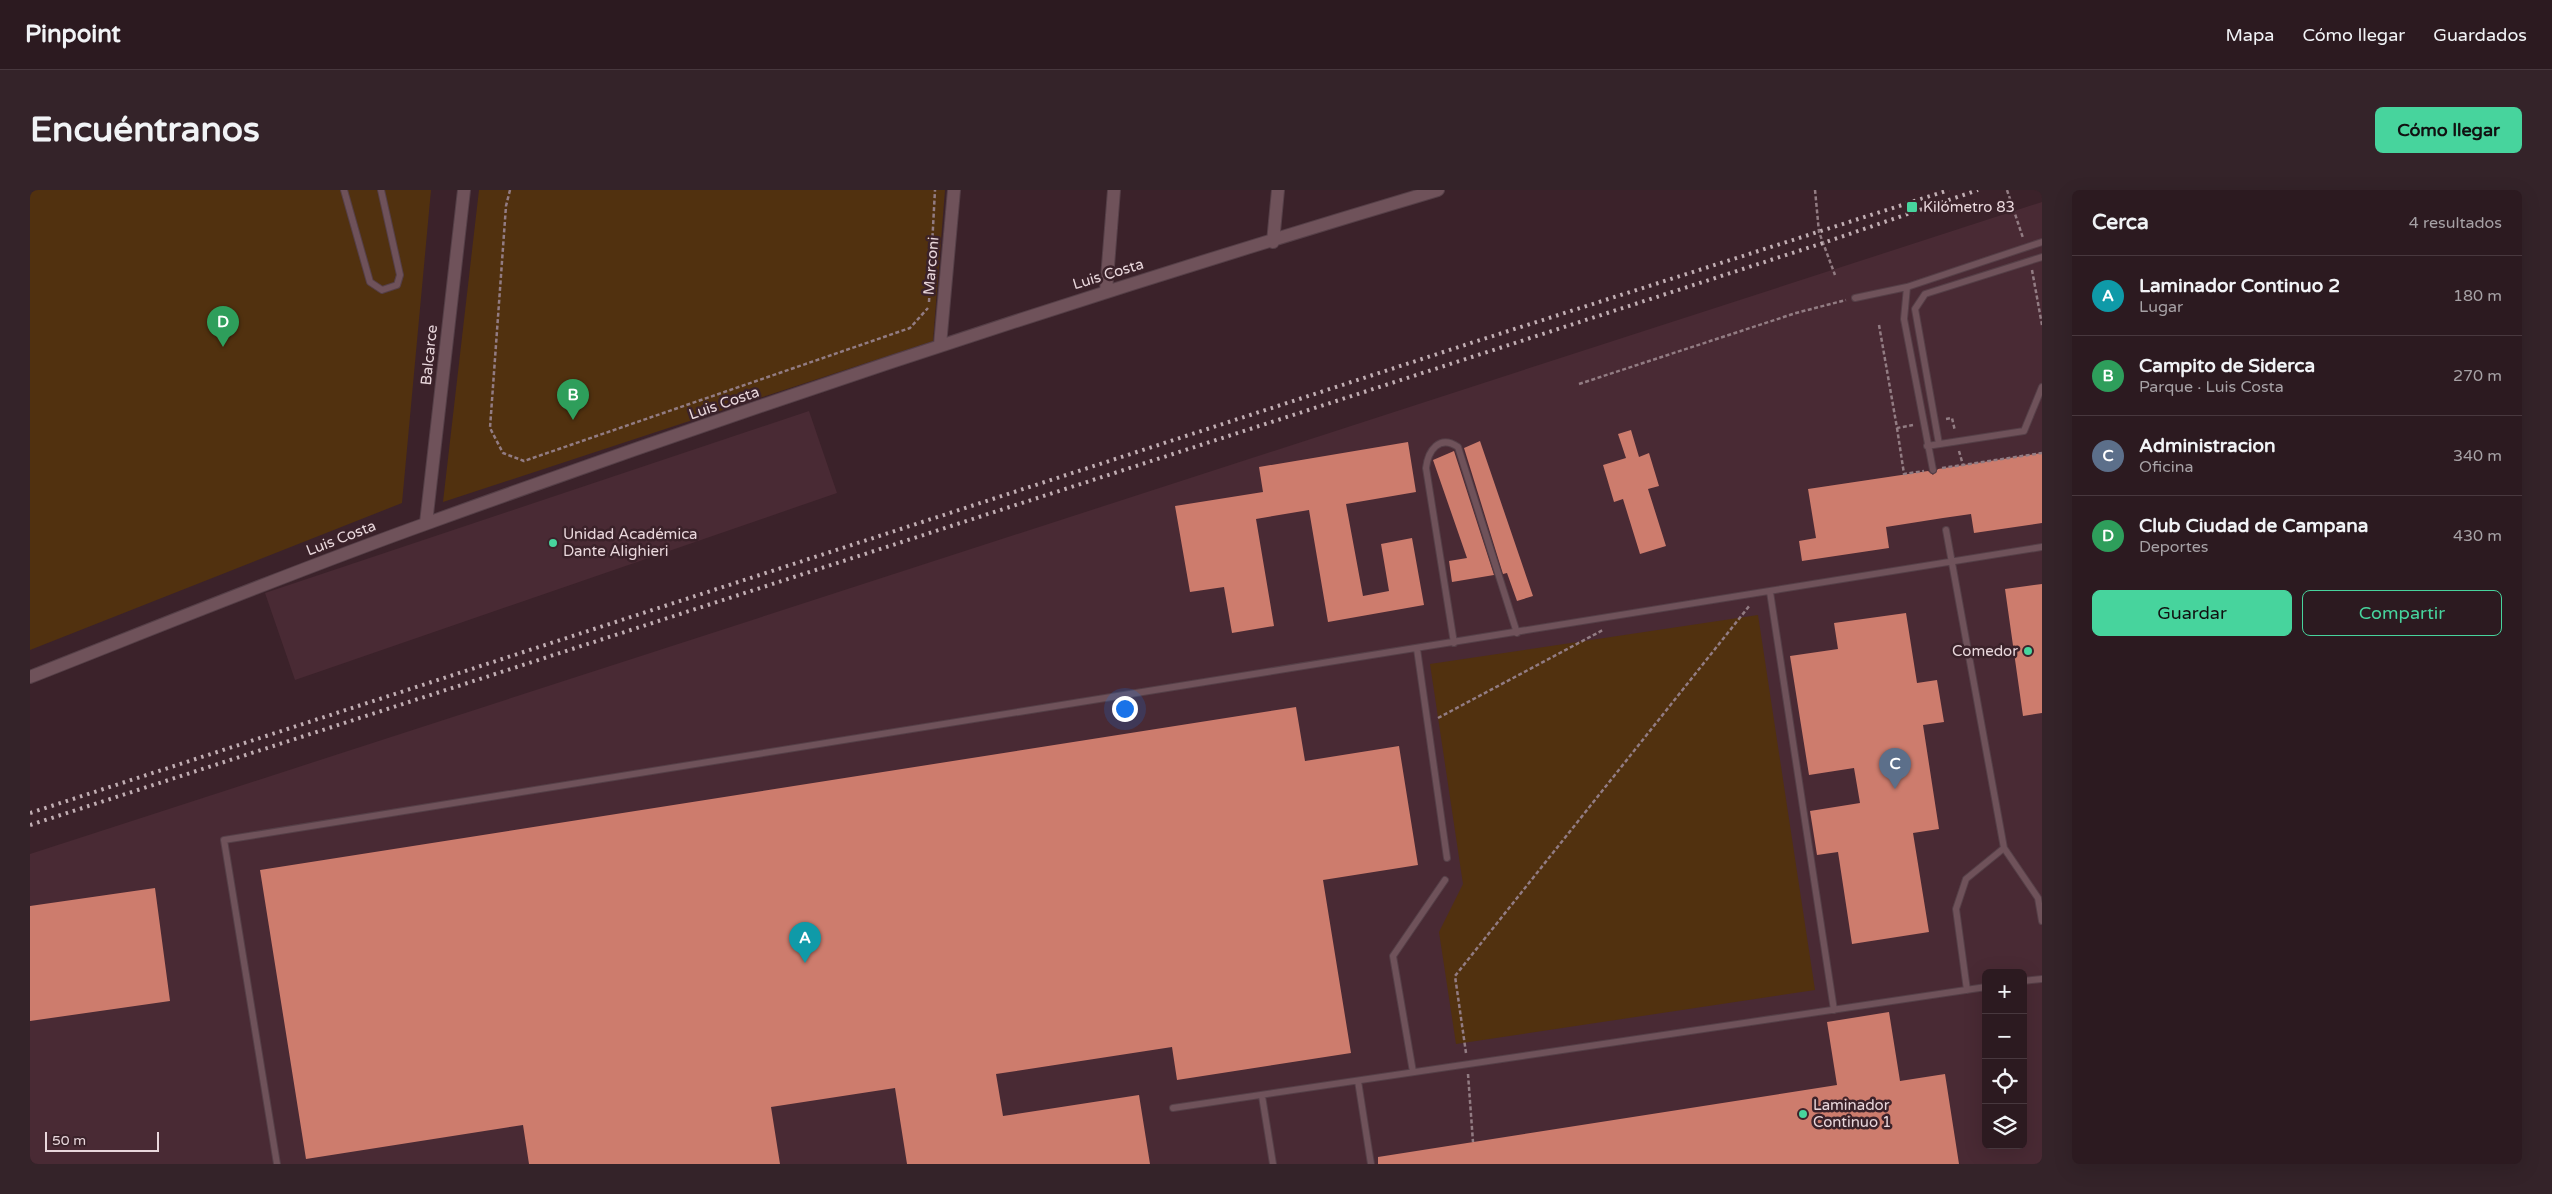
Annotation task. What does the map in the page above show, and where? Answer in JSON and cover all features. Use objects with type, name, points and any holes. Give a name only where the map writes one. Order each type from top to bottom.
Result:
[{"type":"street","name":"Balcarce","points":[[426,523],[464,190]]},
{"type":"street","name":"Marconi","points":[[940,345],[954,190]]},
{"type":"street","points":[[1106,291],[1114,190]]},
{"type":"street","points":[[1273,242],[1278,190]]},
{"type":"street","name":"Luis Costa","points":[[30,677],[426,523],[940,345],[1106,291],[1273,242],[1436,190]]},
{"type":"lane","points":[[344,190],[370,282],[382,290],[396,285],[400,275],[381,190]]},
{"type":"lane","points":[[1855,298],[1907,287],[2042,242]]},
{"type":"lane","points":[[1939,444],[1915,309],[1925,294],[2042,257]]},
{"type":"lane","points":[[1907,287],[1904,319],[1933,470]]},
{"type":"lane","points":[[1927,446],[2024,431],[2042,388]]},
{"type":"lane","points":[[1454,643],[1426,468],[1427,455],[1432,448],[1443,443],[1452,443],[1458,447],[1517,633]]},
{"type":"lane","points":[[1946,530],[2004,848],[2038,898],[2042,922]]},
{"type":"lane","points":[[278,1164],[224,840],[2042,547]]},
{"type":"lane","points":[[1770,592],[1834,1010]]},
{"type":"lane","points":[[1417,649],[1447,858]]},
{"type":"lane","points":[[1968,990],[1956,909],[1966,879],[2004,848]]},
{"type":"lane","points":[[1413,1072],[1393,956],[1445,880]]},
{"type":"lane","points":[[2027,981],[2042,979]]},
{"type":"lane","points":[[1172,1108],[1982,988]]},
{"type":"lane","points":[[1358,1081],[1371,1164]]},
{"type":"lane","points":[[1262,1096],[1273,1164]]},
{"type":"path","points":[[510,190],[506,206],[490,428],[503,453],[524,461],[910,328],[928,308],[935,190]]},
{"type":"path","points":[[1815,190],[1819,232],[1835,274]]},
{"type":"path","points":[[1579,384],[1796,313],[1855,298]]},
{"type":"path","points":[[1472,1142],[1467,1064],[1455,976],[1758,594]]},
{"type":"path","points":[[1428,724],[1604,629]]},
{"type":"shaded area","points":[[30,190],[431,190],[402,503],[30,650]]},
{"type":"shaded area","points":[[479,190],[945,190],[933,341],[443,502]]},
{"type":"shaded area","points":[[2042,202],[2042,1164],[30,1164],[30,854]]},
{"type":"shaded area","name":"Unidad Académica Dante Alighieri","points":[[809,411],[837,493],[295,680],[265,593]]},
{"type":"shaded area","points":[[1758,615],[1815,990],[1456,1044],[1439,932],[1463,884],[1430,664]]},
{"type":"building","points":[[1631,430],[1639,457],[1649,453],[1659,486],[1648,489],[1666,546],[1640,554],[1623,499],[1614,502],[1603,465],[1626,458],[1618,434]]},
{"type":"building","points":[[1480,441],[1533,596],[1517,601],[1507,573],[1503,574],[1464,448]]},
{"type":"building","points":[[1408,442],[1416,492],[1346,504],[1363,596],[1389,591],[1381,544],[1412,538],[1424,605],[1328,622],[1309,510],[1256,519],[1274,626],[1232,633],[1224,587],[1190,592],[1175,506],[1263,492],[1259,467]]},
{"type":"building","points":[[1454,451],[1494,575],[1452,582],[1449,561],[1467,558],[1433,460]]},
{"type":"building","points":[[2042,453],[2042,523],[1974,533],[1971,514],[1886,527],[1889,548],[1802,561],[1799,541],[1816,538],[1808,489],[1928,471],[1933,475],[1938,469]]},
{"type":"building","name":"Comedor","points":[[2042,584],[2042,713],[2023,716],[2005,589]]},
{"type":"building","points":[[1906,613],[1917,683],[1937,680],[1944,722],[1923,725],[1939,829],[1913,833],[1929,932],[1852,944],[1838,852],[1817,855],[1810,811],[1860,803],[1854,768],[1809,775],[1790,656],[1838,649],[1834,623]]},
{"type":"building","points":[[1296,707],[1305,761],[1399,746],[1418,865],[1323,880],[1351,1053],[1177,1080],[1172,1047],[996,1074],[1003,1116],[1139,1095],[1150,1164],[907,1164],[895,1088],[771,1107],[780,1164],[529,1164],[523,1125],[306,1159],[260,870]]},
{"type":"building","points":[[155,888],[170,1001],[30,1021],[30,906]]},
{"type":"building","name":"Laminador Continuo 1","points":[[1889,1012],[1900,1081],[1945,1074],[1959,1164],[1378,1164],[1378,1157],[1837,1085],[1827,1022]]},
{"type":"railway","points":[[30,813],[1474,342],[1949,190]]},
{"type":"railway","points":[[30,825],[1823,243],[1978,190]]},
{"type":"place","name":"Kilómetro 83","points":[[1912,207]]},
{"type":"place","name":"Club Ciudad de Campana","points":[[223,347]]},
{"type":"place","name":"Campito de Siderca","points":[[573,420]]},
{"type":"place","name":"Unidad Académica Dante Alighieri","points":[[553,543]]},
{"type":"place","name":"Comedor","points":[[2028,651]]},
{"type":"place","name":"Administracion","points":[[1895,789]]},
{"type":"place","name":"Laminador Continuo 2","points":[[805,963]]},
{"type":"place","name":"Laminador Continuo 1","points":[[1803,1114]]}]
